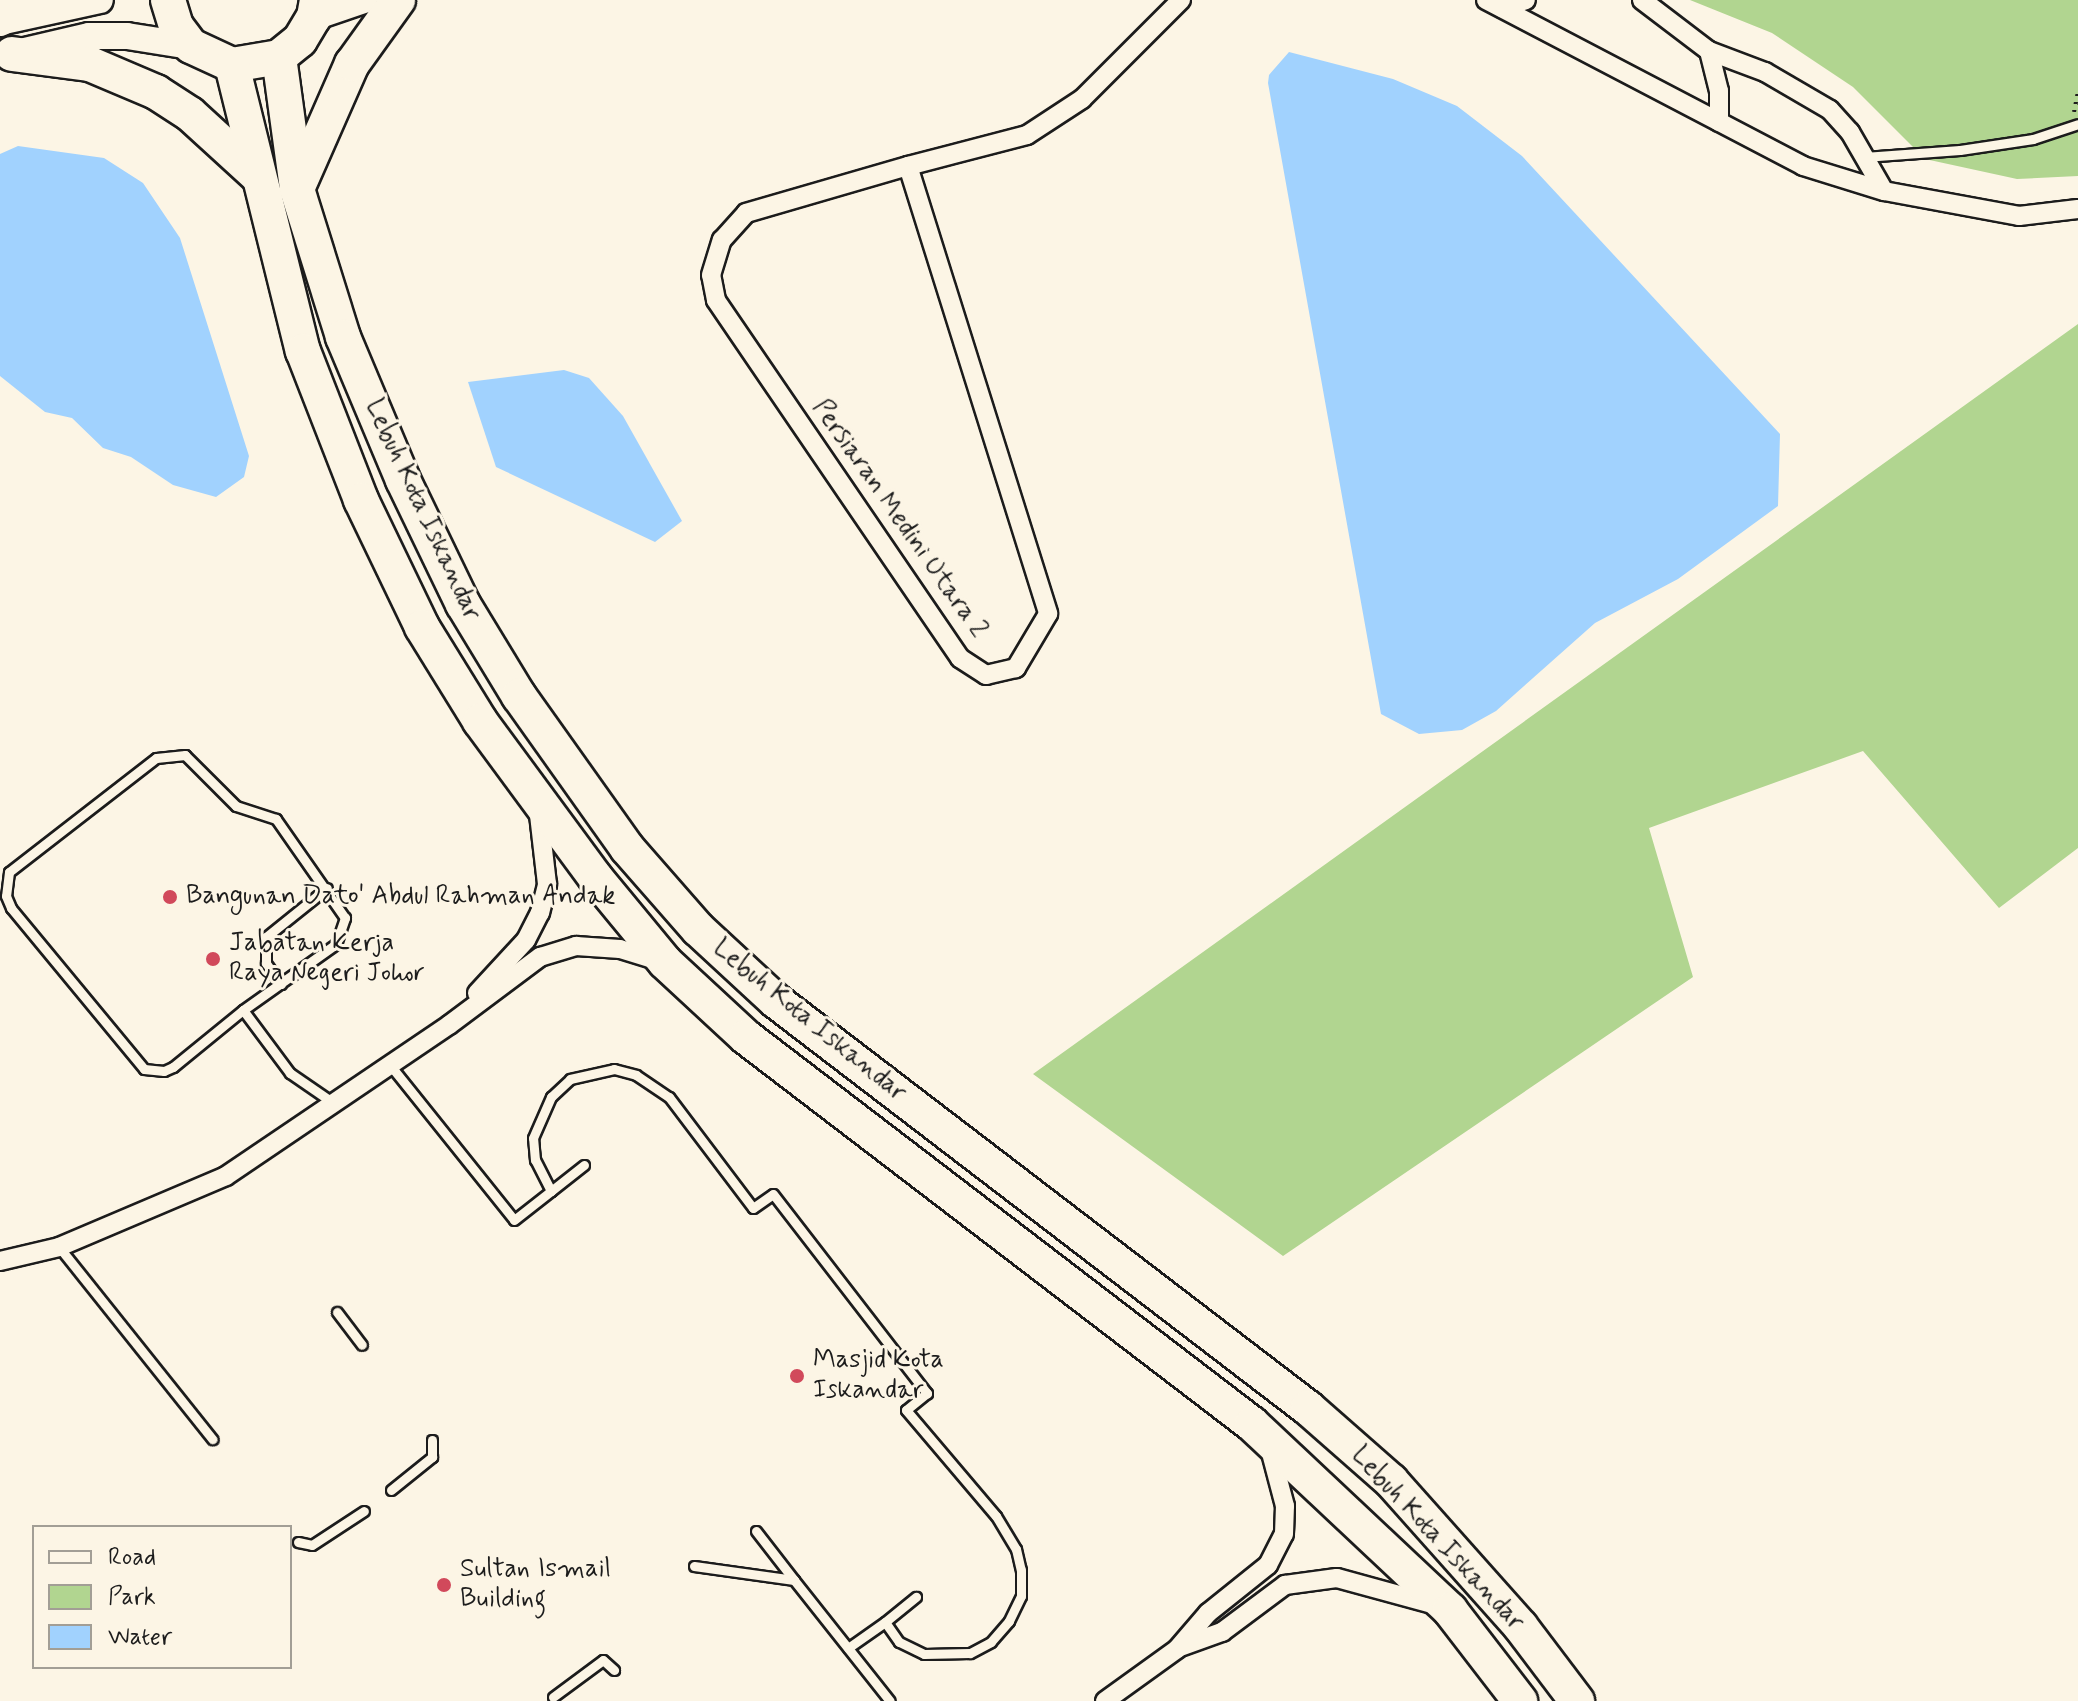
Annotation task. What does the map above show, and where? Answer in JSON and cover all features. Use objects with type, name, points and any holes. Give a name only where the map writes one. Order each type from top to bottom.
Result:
[{"type":"highway","points":[[0,20],[28,0]]},
{"type":"highway","points":[[168,0],[176,26],[191,46],[232,65],[279,57],[300,40],[316,9]]},
{"type":"highway","points":[[297,189],[352,64],[398,0]]},
{"type":"highway","points":[[6,55],[90,64],[156,92],[190,114],[259,177]]},
{"type":"highway","name":"Lebuh Kota Iskandar","points":[[279,57],[297,189],[343,337],[463,604],[519,696],[627,848],[698,929],[776,1001],[1308,1408],[1391,1481],[1521,1627],[1577,1701]]},
{"type":"highway","name":"Lebuh Kota Iskandar","points":[[232,65],[303,351],[361,500],[422,627],[480,721],[665,962],[746,1037],[1252,1424],[1450,1610],[1520,1701]]},
{"type":"street","points":[[0,20],[100,0]]},
{"type":"street","points":[[316,9],[364,0]]},
{"type":"street","name":"Persiaran Medini Utara 2","points":[[908,166],[1048,614],[1016,668],[986,675],[960,658],[716,300],[711,275],[722,240],[746,213],[908,166],[1027,135],[1082,99],[1181,0]]},
{"type":"street","points":[[1494,4],[1526,0]]},
{"type":"street","points":[[1642,0],[1709,51],[1801,89],[1830,110],[1884,191]]},
{"type":"street","points":[[1494,4],[1803,166],[1884,191],[2019,216],[2078,209]]},
{"type":"street","points":[[6,55],[89,36],[127,36],[191,46]]},
{"type":"street","points":[[1709,51],[1719,91],[1719,122]]},
{"type":"street","points":[[449,1025],[526,940],[540,913],[547,884],[545,837],[530,788]]},
{"type":"street","points":[[0,1261],[59,1247],[226,1176],[336,1105],[540,957],[564,950],[620,949],[665,962]]},
{"type":"street","points":[[1105,1701],[1177,1649],[1208,1613],[1268,1565],[1284,1534],[1279,1474],[1252,1424]]},
{"type":"street","points":[[1177,1649],[1222,1632],[1285,1585],[1337,1578],[1375,1584],[1450,1610]]},
{"type":"lane","points":[[1864,157],[1975,148],[2033,139],[2078,124]]},
{"type":"lane","points":[[175,753],[193,761],[236,806],[276,819],[327,888],[345,918],[342,937],[243,1010],[173,1067],[154,1072],[144,1069],[11,908],[6,896],[9,872],[156,758],[175,753]]},
{"type":"lane","points":[[281,984],[266,963],[266,937],[327,888]]},
{"type":"lane","points":[[243,1010],[290,1073],[336,1105]]},
{"type":"lane","points":[[389,1065],[514,1220],[584,1165]]},
{"type":"lane","points":[[551,1191],[535,1160],[538,1118],[570,1079],[614,1069],[636,1075],[669,1097],[753,1208],[773,1194],[927,1393],[906,1410],[996,1516],[1016,1549],[1021,1596],[991,1642],[970,1653],[924,1654],[899,1642],[885,1622]]},
{"type":"lane","points":[[59,1247],[212,1439]]},
{"type":"lane","points":[[337,1312],[362,1345]]},
{"type":"lane","points":[[391,1490],[432,1457],[432,1440]]},
{"type":"lane","points":[[298,1542],[312,1545],[364,1511]]},
{"type":"lane","points":[[756,1531],[890,1701]]},
{"type":"lane","points":[[694,1566],[794,1580]]},
{"type":"lane","points":[[848,1648],[916,1597]]},
{"type":"lane","points":[[553,1697],[603,1660],[614,1670]]},
{"type":"green space","points":[[1690,0],[2078,0],[2078,176],[2017,179],[1925,159],[1853,87],[1772,33]]},
{"type":"green space","points":[[2078,324],[2078,848],[1999,908],[1863,751],[1649,828],[1693,977],[1283,1256],[1033,1074]]},
{"type":"water","points":[[1289,52],[1393,79],[1457,106],[1522,156],[1780,434],[1778,506],[1678,579],[1595,623],[1496,711],[1462,730],[1419,734],[1381,714],[1268,83],[1269,75]]},
{"type":"water","points":[[18,146],[104,158],[143,183],[180,238],[249,456],[244,477],[216,497],[173,485],[131,457],[103,448],[72,418],[45,412],[0,376],[0,154]]},
{"type":"water","points":[[564,370],[589,378],[623,416],[682,521],[655,542],[496,467],[468,382]]},
{"type":"place","name":"Bangunan Dato' Abdul Rahman Andak","points":[[170,897]]},
{"type":"place","name":"Jabatan Kerja Raya Negeri Johor","points":[[213,959]]},
{"type":"place","name":"Masjid Kota Iskandar","points":[[797,1376]]},
{"type":"place","name":"Sultan Ismail Building","points":[[444,1585]]}]
